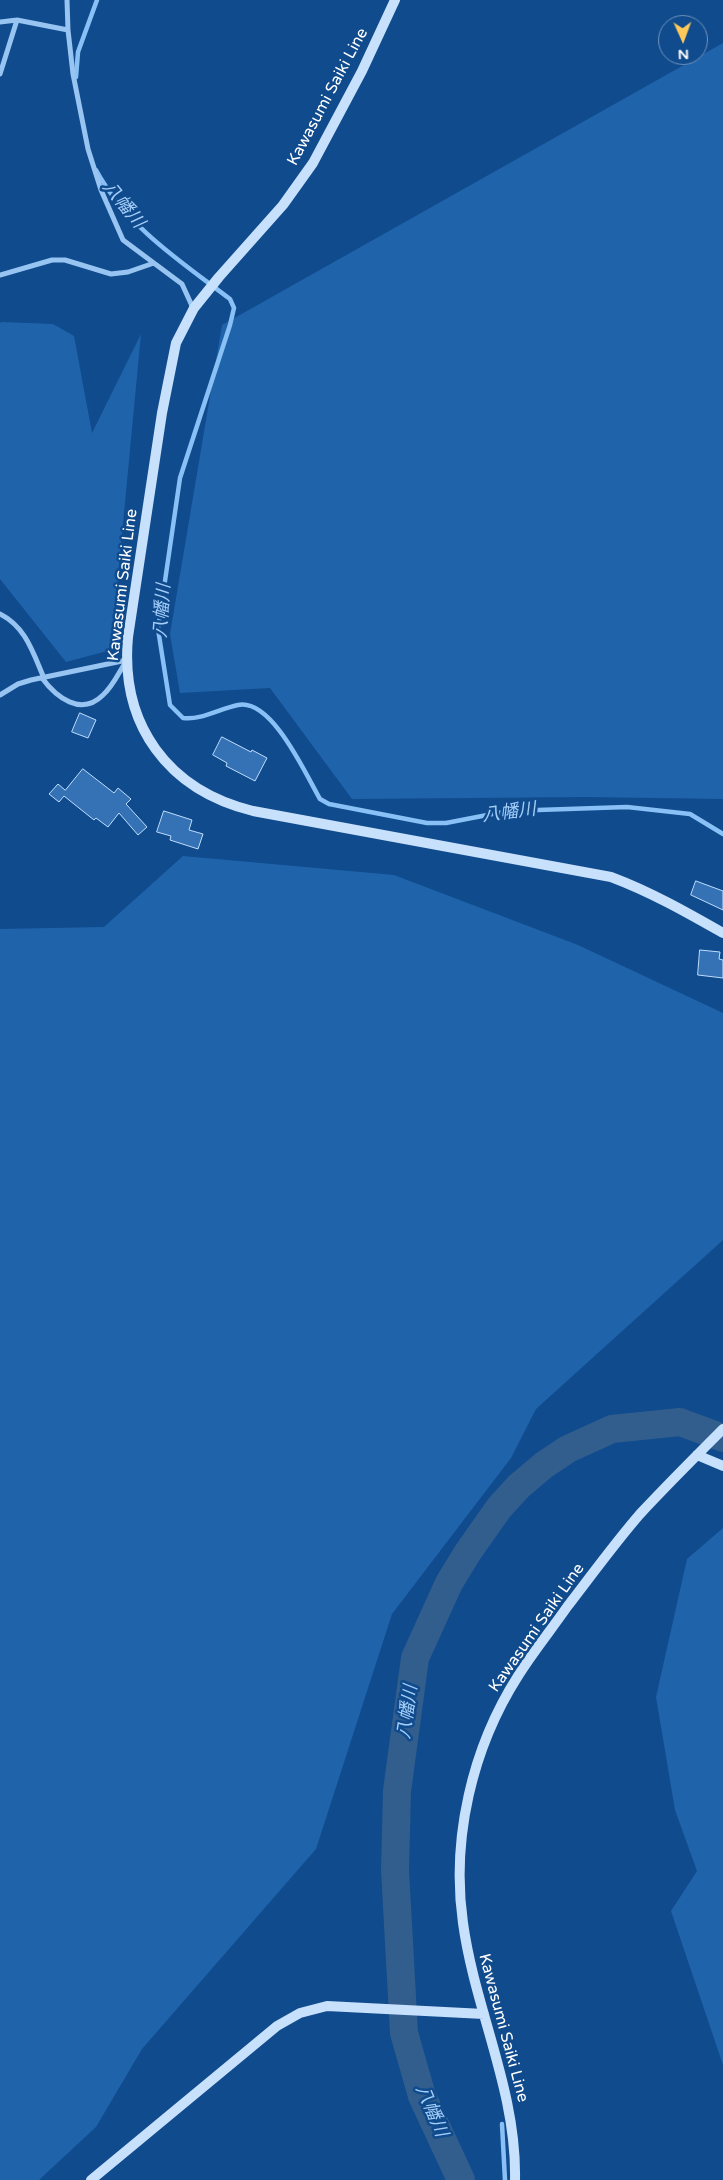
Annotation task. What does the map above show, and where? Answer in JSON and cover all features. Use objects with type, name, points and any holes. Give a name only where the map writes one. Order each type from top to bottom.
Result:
[{"type":"main road","name":"Kawasumi Saiki Line","points":[[395,0],[362,71],[313,163],[283,206],[203,296],[194,308],[176,343],[162,413],[128,637],[127,660],[130,691],[135,709],[150,742],[161,756],[187,782],[219,800],[254,811],[611,877],[665,900],[723,933]]},
{"type":"main road","name":"Kawasumi Saiki Line","points":[[515,2180],[509,2111],[467,1949],[460,1893],[463,1827],[472,1780],[503,1701],[533,1653],[640,1514],[723,1429]]},
{"type":"main road","points":[[698,1454],[723,1466]]},
{"type":"main road","points":[[91,2180],[288,2019],[300,2012],[327,2006],[484,2014]]},
{"type":"street","points":[[67,0],[68,30],[88,149],[101,190],[123,240],[182,284],[194,308]]},
{"type":"street","points":[[0,22],[17,20],[68,30]]},
{"type":"street","points":[[0,74],[17,20]]},
{"type":"street","points":[[0,275],[52,260],[65,260],[111,274],[128,272],[154,263]]},
{"type":"street","points":[[0,614],[22,630],[43,678],[55,694],[65,702],[91,703],[102,697],[127,660]]},
{"type":"street","points":[[0,695],[18,684],[127,660]]},
{"type":"shaded area","points":[[723,43],[723,799],[586,797],[352,799],[270,688],[180,693],[170,634],[222,325],[684,65],[708,65],[708,51]]},
{"type":"shaded area","points":[[0,323],[53,324],[74,336],[92,433],[141,334],[111,650],[66,662],[0,579]]},
{"type":"shaded area","points":[[183,856],[394,875],[578,945],[723,1013],[723,1240],[536,1409],[511,1458],[392,1614],[316,1849],[142,2049],[96,2127],[39,2180],[0,2180],[0,929],[104,927]]},
{"type":"shaded area","points":[[723,1528],[723,2065],[671,1911],[697,1871],[675,1810],[656,1697],[687,1559]]},
{"type":"building","points":[[80,713],[96,720],[88,738],[72,732]]},
{"type":"building","points":[[222,737],[267,758],[255,781],[226,766],[227,763],[213,755]]},
{"type":"building","points":[[83,769],[114,793],[118,788],[131,799],[126,804],[147,827],[138,835],[119,813],[108,827],[96,818],[94,820],[64,796],[59,802],[49,794],[58,784],[65,790]]},
{"type":"building","points":[[164,811],[192,820],[189,830],[203,834],[198,849],[170,840],[171,836],[157,832]]},
{"type":"building","points":[[696,881],[723,891],[723,910],[691,895]]},
{"type":"building","points":[[700,950],[720,952],[719,959],[723,960],[723,978],[698,975]]},
{"type":"waterway","name":"八幡川","points":[[76,77],[78,52],[97,0]]},
{"type":"waterway","name":"八幡川","points":[[96,170],[123,209],[139,226],[174,257],[230,299],[234,308],[180,478],[158,629],[170,705],[183,718],[204,716],[238,705],[251,706],[263,713],[286,740],[320,799],[329,804],[427,823],[446,823],[508,811],[627,807],[690,814],[723,834]]},
{"type":"waterway","name":"八幡川","points":[[461,2180],[422,2096],[404,2033],[395,1870],[397,1791],[415,1658],[449,1583],[468,1552],[499,1508],[519,1486],[544,1465],[568,1449],[612,1429],[680,1422],[723,1438]]},
{"type":"waterway","points":[[502,2124],[505,2180]]}]
